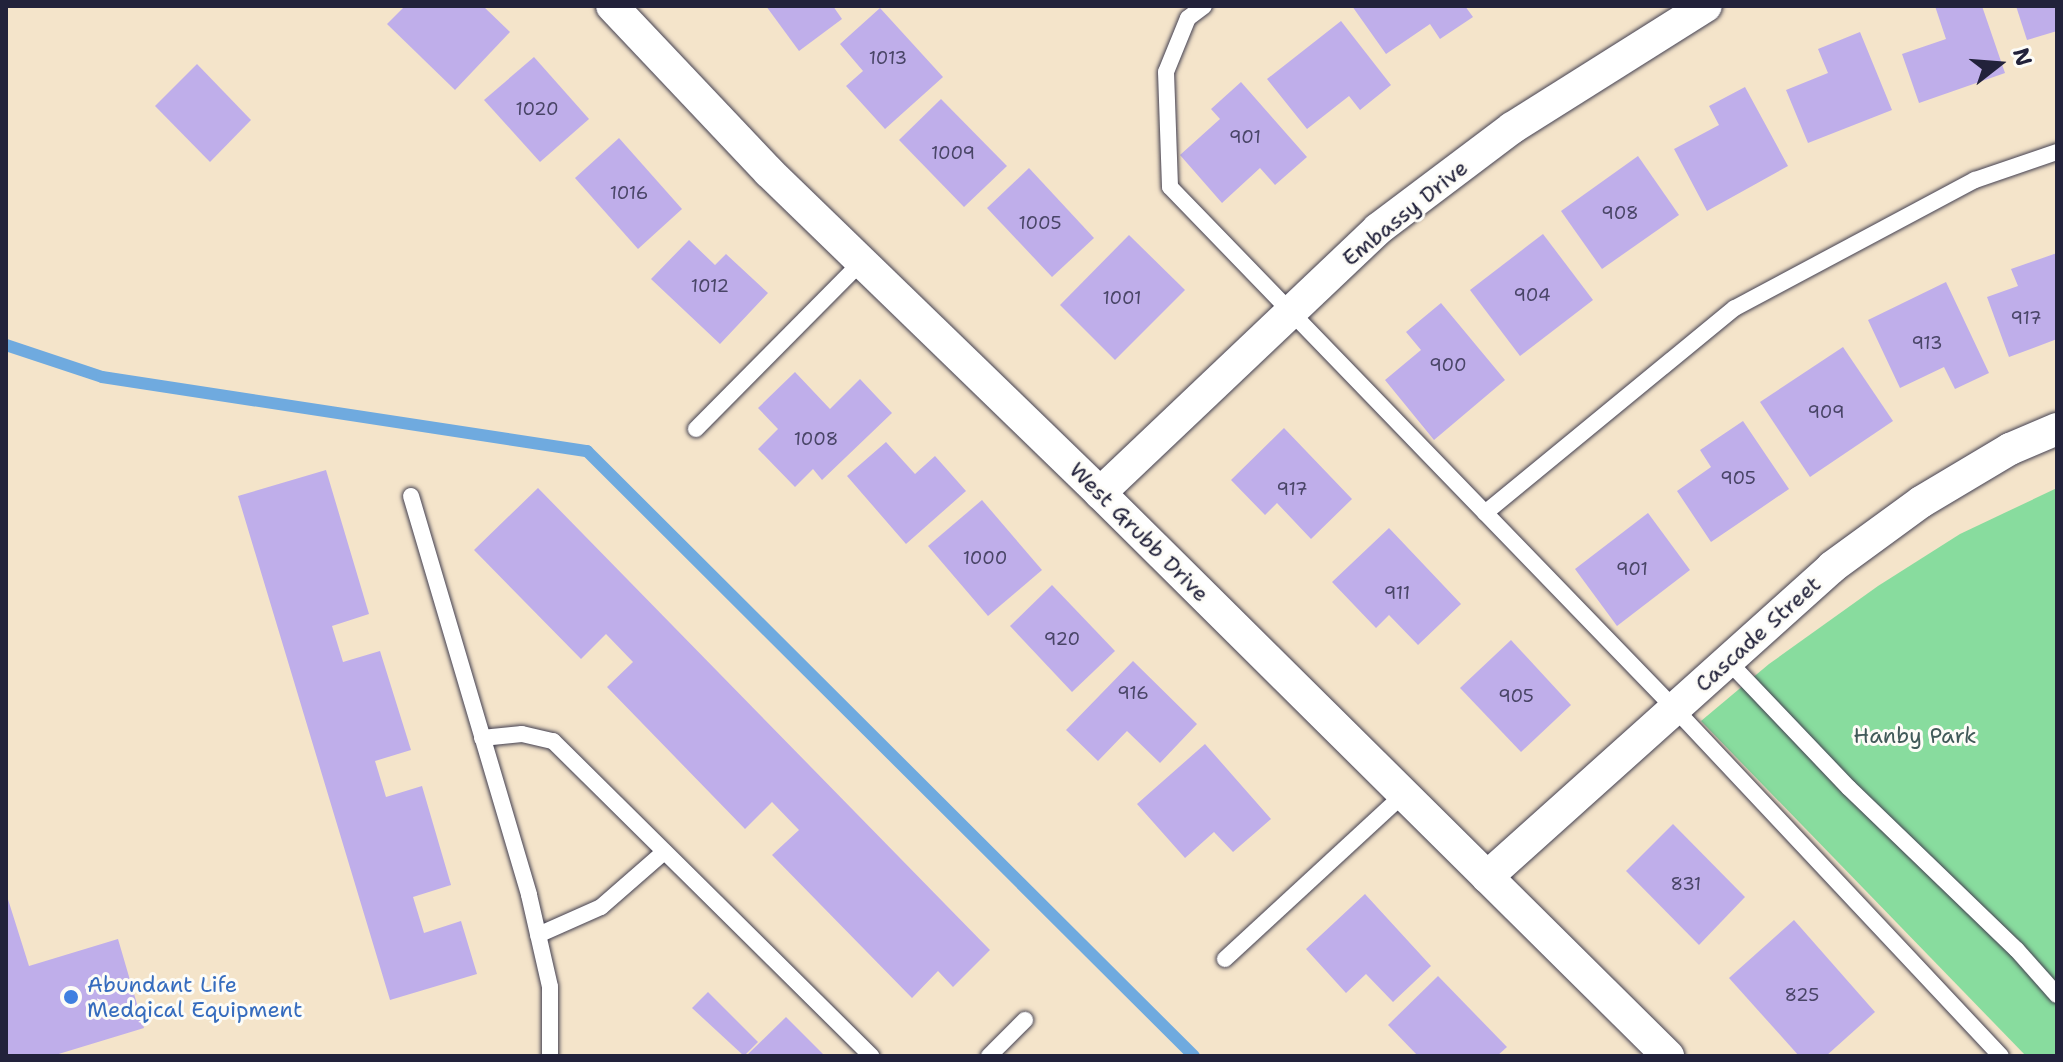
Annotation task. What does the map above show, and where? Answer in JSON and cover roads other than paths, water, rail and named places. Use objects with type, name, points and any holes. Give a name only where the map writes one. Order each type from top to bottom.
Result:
[{"type":"street","name":"West Grubb Drive","points":[[612,6],[769,172],[1100,493],[1668,1056]]},
{"type":"street","name":"Embassy Drive","points":[[1100,493],[1378,229],[1512,128],[1706,6]]},
{"type":"street","name":"Cascade Street","points":[[1487,877],[1832,567],[1921,502],[2010,449],[2057,429]]},
{"type":"lane","points":[[1204,6],[1183,12],[1166,72],[1170,187],[1675,709],[2001,1056]]},
{"type":"lane","points":[[1485,513],[1735,308],[1975,180],[2057,152]]},
{"type":"lane","points":[[696,429],[861,262]]},
{"type":"lane","points":[[411,496],[538,935],[550,987],[550,1056]]},
{"type":"lane","points":[[1728,661],[1849,788],[2017,950],[2057,995]]},
{"type":"lane","points":[[482,738],[522,734],[553,741],[871,1056]]},
{"type":"lane","points":[[1225,959],[1404,794]]},
{"type":"lane","points":[[538,935],[601,907],[664,852]]},
{"type":"lane","points":[[989,1056],[1025,1020]]},
{"type":"waterway","points":[[6,345],[102,377],[587,451],[1194,1056]]},
{"type":"place","name":"Abundant Life Medqical Equipment","points":[[71,997]]},
{"type":"park label","name":"Hanby Park","points":[[1915,736]]}]
